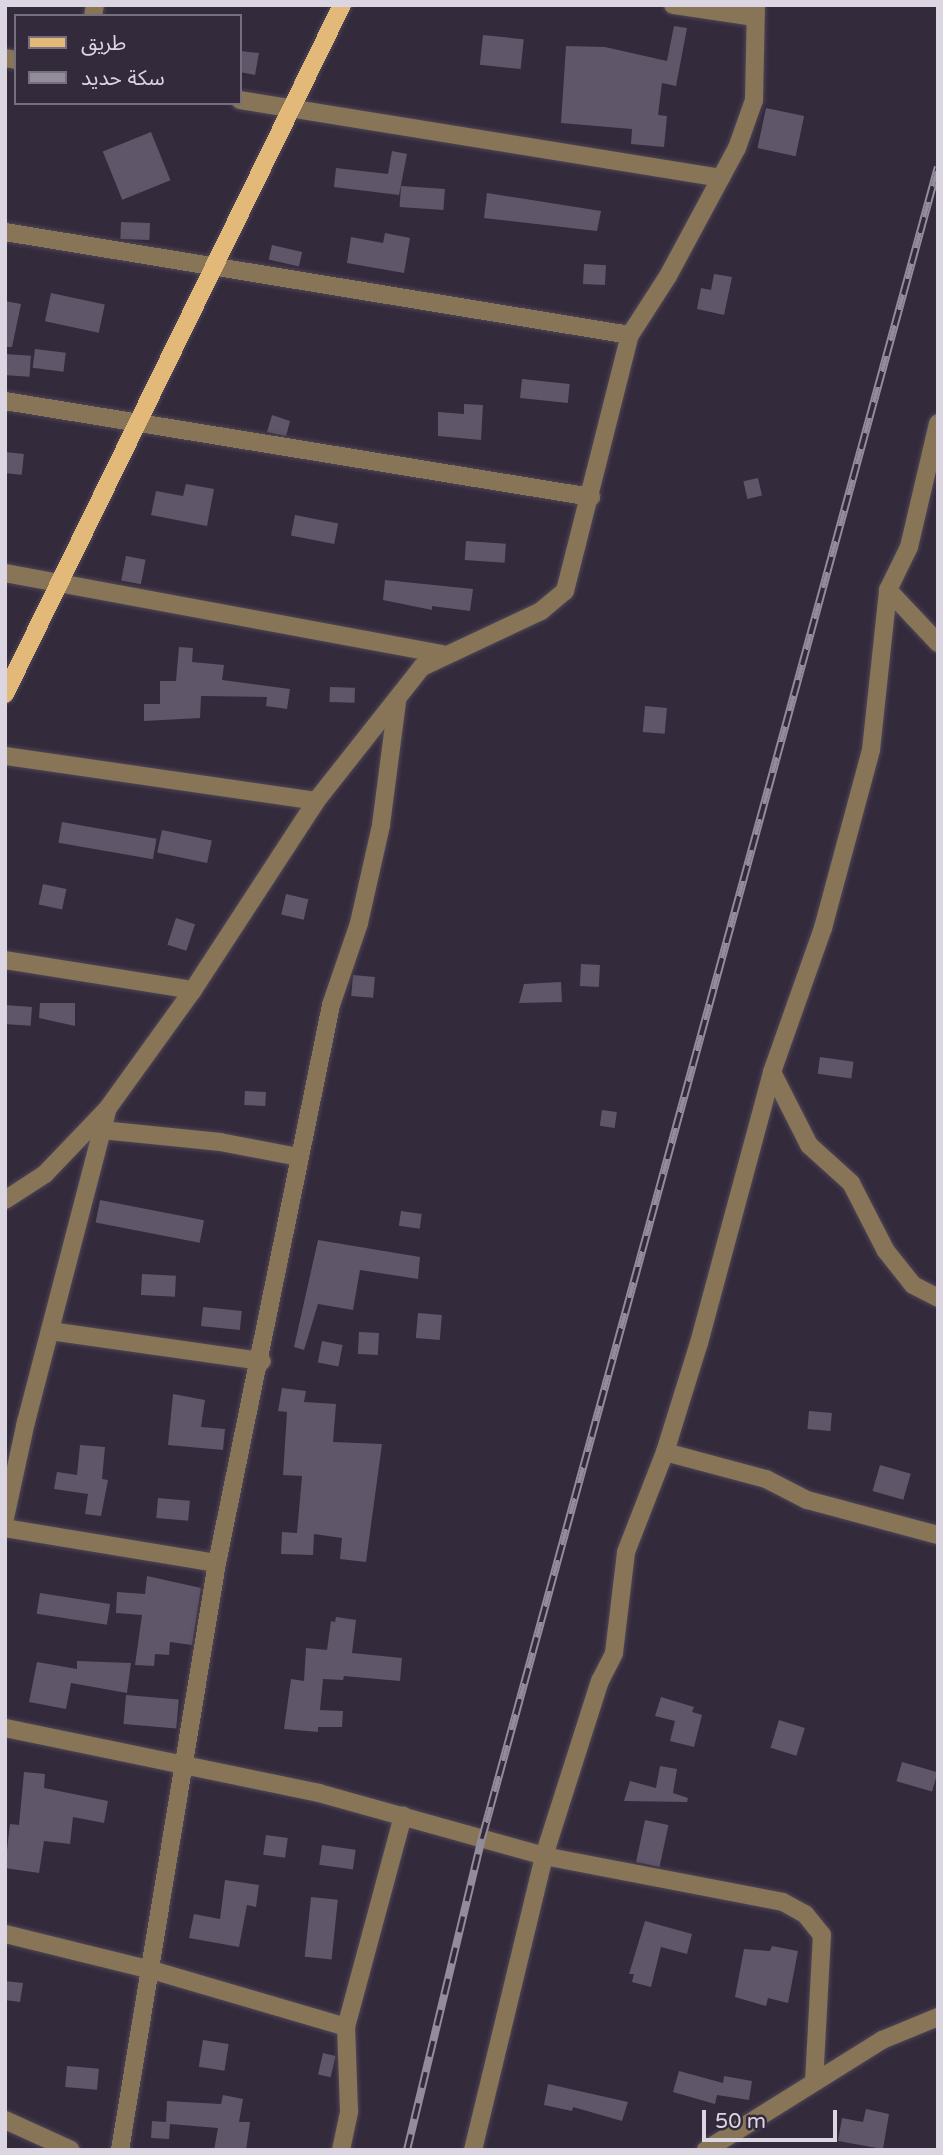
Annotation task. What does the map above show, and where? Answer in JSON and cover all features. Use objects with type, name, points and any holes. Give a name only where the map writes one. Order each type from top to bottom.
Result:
[{"type":"main road","points":[[5,694],[342,5]]},
{"type":"street","points":[[5,1200],[45,1174],[108,1108],[193,990],[316,801],[397,702],[422,667],[442,654],[541,611],[565,591],[591,496],[629,335],[668,276],[721,178],[754,100],[755,11],[673,5]]},
{"type":"street","points":[[242,100],[721,178]]},
{"type":"street","points":[[5,232],[629,335]]},
{"type":"street","points":[[5,401],[591,496]]},
{"type":"street","points":[[473,2150],[544,1856],[600,1681],[614,1653],[626,1552],[665,1452],[772,1072],[823,928],[871,750],[888,590],[909,547],[938,423]]},
{"type":"street","points":[[5,573],[442,654]]},
{"type":"street","points":[[888,590],[934,637]]},
{"type":"street","points":[[120,2150],[217,1563],[262,1361],[299,1157],[331,1005],[359,923],[381,825],[397,702]]},
{"type":"street","points":[[5,756],[316,801]]},
{"type":"street","points":[[5,960],[193,990]]},
{"type":"street","points":[[772,1072],[809,1145],[851,1183],[886,1251],[913,1285],[938,1298]]},
{"type":"street","points":[[5,1517],[108,1108]]},
{"type":"street","points":[[102,1130],[220,1142],[299,1157]]},
{"type":"street","points":[[50,1331],[262,1361]]},
{"type":"street","points":[[665,1452],[765,1479],[807,1500],[938,1535]]},
{"type":"street","points":[[5,1528],[217,1563]]},
{"type":"street","points":[[5,1728],[185,1764],[403,1816],[544,1856],[783,1902],[805,1914],[822,1935],[814,2081]]},
{"type":"street","points":[[341,2150],[349,2111],[346,2027],[403,1816]]},
{"type":"street","points":[[5,1934],[148,1969],[346,2027]]},
{"type":"street","points":[[706,2150],[889,2037],[938,2017]]},
{"type":"street","points":[[5,2120],[71,2150]]},
{"type":"building","points":[[674,26],[687,28],[676,86],[662,83],[658,115],[667,116],[664,147],[631,144],[632,129],[561,123],[566,46],[605,47],[667,61]]},
{"type":"building","points":[[483,35],[524,39],[521,69],[480,65]]},
{"type":"building","points":[[242,51],[259,53],[255,75],[242,72]]},
{"type":"building","points":[[766,108],[804,116],[796,156],[757,148]]},
{"type":"building","points":[[151,132],[170,180],[122,200],[103,151]]},
{"type":"building","points":[[392,151],[407,154],[399,195],[334,187],[336,168],[388,174]]},
{"type":"building","points":[[401,186],[445,189],[443,210],[400,207]]},
{"type":"building","points":[[487,193],[601,211],[597,231],[484,218]]},
{"type":"building","points":[[121,222],[150,223],[149,240],[120,239]]},
{"type":"building","points":[[385,233],[410,238],[404,273],[347,263],[351,237],[383,243]]},
{"type":"building","points":[[272,245],[302,252],[299,267],[269,260]]},
{"type":"building","points":[[584,264],[606,265],[605,285],[583,284]]},
{"type":"building","points":[[714,274],[732,277],[724,315],[697,309],[701,288],[711,290]]},
{"type":"building","points":[[51,293],[105,304],[99,333],[45,321]]},
{"type":"building","points":[[5,301],[21,304],[12,347],[5,347]]},
{"type":"building","points":[[35,349],[66,353],[63,372],[33,368]]},
{"type":"building","points":[[5,354],[31,356],[29,377],[5,375]]},
{"type":"building","points":[[522,379],[570,384],[568,403],[520,398]]},
{"type":"building","points":[[464,404],[483,405],[481,440],[438,436],[438,412],[464,414]]},
{"type":"building","points":[[272,415],[290,421],[286,436],[267,432]]},
{"type":"building","points":[[5,452],[24,454],[22,475],[5,473]]},
{"type":"building","points":[[758,478],[762,496],[747,499],[743,481]]},
{"type":"building","points":[[186,484],[214,489],[207,526],[151,515],[156,491],[183,496]]},
{"type":"building","points":[[295,515],[338,523],[334,544],[291,536]]},
{"type":"building","points":[[466,541],[506,544],[505,563],[465,560]]},
{"type":"building","points":[[126,556],[146,560],[141,584],[121,581]]},
{"type":"building","points":[[385,580],[473,589],[470,611],[432,606],[432,610],[383,600]]},
{"type":"building","points":[[179,647],[193,648],[192,662],[224,665],[222,680],[290,689],[287,709],[266,706],[267,697],[201,696],[200,718],[144,721],[144,704],[160,704],[160,681],[176,681]]},
{"type":"building","points":[[330,687],[355,688],[354,703],[329,702]]},
{"type":"building","points":[[645,706],[667,708],[665,734],[643,732]]},
{"type":"building","points":[[62,822],[157,839],[153,859],[58,843]]},
{"type":"building","points":[[162,830],[212,841],[207,863],[157,852]]},
{"type":"building","points":[[43,884],[66,889],[62,910],[39,905]]},
{"type":"building","points":[[286,894],[308,899],[304,920],[281,914]]},
{"type":"building","points":[[176,918],[195,924],[186,951],[167,945]]},
{"type":"building","points":[[581,964],[600,965],[599,987],[580,986]]},
{"type":"building","points":[[353,975],[375,977],[373,998],[351,996]]},
{"type":"building","points":[[561,982],[562,1002],[519,1003],[524,984]]},
{"type":"building","points":[[40,1003],[75,1003],[75,1026],[39,1018]]},
{"type":"building","points":[[5,1005],[32,1007],[31,1026],[5,1024]]},
{"type":"building","points":[[820,1057],[854,1062],[851,1079],[818,1074]]},
{"type":"building","points":[[245,1091],[266,1092],[265,1106],[244,1105]]},
{"type":"building","points":[[602,1110],[617,1112],[615,1128],[600,1126]]},
{"type":"building","points":[[100,1200],[204,1220],[200,1243],[96,1223]]},
{"type":"building","points":[[401,1211],[422,1214],[420,1229],[399,1226]]},
{"type":"building","points":[[318,1240],[420,1257],[418,1279],[360,1270],[353,1310],[318,1304],[304,1350],[294,1347]]},
{"type":"building","points":[[142,1274],[176,1276],[175,1297],[141,1295]]},
{"type":"building","points":[[203,1307],[242,1311],[240,1330],[201,1326]]},
{"type":"building","points":[[418,1313],[442,1315],[440,1340],[416,1338]]},
{"type":"building","points":[[359,1332],[379,1333],[378,1355],[358,1354]]},
{"type":"building","points":[[322,1341],[343,1345],[338,1367],[318,1363]]},
{"type":"building","points":[[282,1388],[306,1391],[304,1402],[336,1404],[333,1442],[382,1444],[366,1562],[340,1559],[342,1538],[314,1534],[313,1555],[281,1554],[282,1532],[297,1533],[302,1476],[283,1475],[287,1412],[278,1411]]},
{"type":"building","points":[[173,1394],[205,1400],[201,1427],[225,1429],[223,1450],[168,1445]]},
{"type":"building","points":[[809,1411],[832,1413],[830,1431],[807,1429]]},
{"type":"building","points":[[80,1445],[105,1447],[102,1479],[108,1480],[101,1516],[85,1514],[88,1494],[54,1489],[57,1472],[77,1475]]},
{"type":"building","points":[[880,1465],[911,1474],[903,1500],[873,1491]]},
{"type":"building","points":[[158,1498],[190,1501],[188,1521],[156,1518]]},
{"type":"building","points":[[147,1576],[201,1588],[192,1645],[170,1642],[169,1655],[155,1654],[154,1666],[135,1665],[142,1615],[116,1613],[117,1592],[145,1594]]},
{"type":"building","points":[[40,1593],[110,1604],[107,1625],[37,1614]]},
{"type":"building","points":[[336,1617],[356,1620],[352,1653],[402,1658],[400,1681],[344,1676],[343,1680],[323,1679],[320,1710],[343,1711],[342,1727],[318,1727],[318,1732],[284,1729],[291,1679],[304,1681],[306,1648],[327,1650],[331,1621],[335,1622]]},
{"type":"building","points":[[77,1661],[131,1663],[127,1693],[71,1683],[66,1709],[29,1702],[37,1662],[77,1669]]},
{"type":"building","points":[[126,1695],[179,1700],[176,1729],[123,1724]]},
{"type":"building","points":[[661,1697],[694,1707],[692,1712],[702,1715],[694,1747],[670,1741],[675,1721],[655,1716]]},
{"type":"building","points":[[779,1720],[805,1728],[796,1756],[771,1748]]},
{"type":"building","points":[[902,1762],[938,1772],[932,1791],[896,1781]]},
{"type":"building","points":[[660,1766],[677,1769],[673,1793],[688,1798],[687,1802],[624,1801],[630,1781],[656,1788]]},
{"type":"building","points":[[24,1772],[45,1774],[44,1788],[108,1801],[104,1823],[73,1817],[70,1844],[44,1841],[39,1873],[5,1868],[10,1824],[19,1825]]},
{"type":"building","points":[[645,1820],[668,1825],[660,1867],[636,1862]]},
{"type":"building","points":[[266,1835],[288,1838],[285,1858],[263,1855]]},
{"type":"building","points":[[322,1845],[356,1850],[353,1870],[319,1865]]},
{"type":"building","points":[[225,1880],[259,1885],[256,1907],[247,1905],[239,1947],[189,1938],[194,1914],[220,1919]]},
{"type":"building","points":[[311,1897],[338,1900],[332,1959],[305,1957]]},
{"type":"building","points":[[645,1921],[692,1934],[687,1954],[661,1947],[651,1987],[632,1982],[634,1974],[629,1974]]},
{"type":"building","points":[[772,1946],[798,1951],[788,2003],[768,1998],[766,2006],[735,1997],[744,1949],[770,1951]]},
{"type":"building","points":[[5,1981],[23,1983],[20,2002],[5,2000]]},
{"type":"building","points":[[203,2040],[229,2044],[224,2071],[199,2067]]},
{"type":"building","points":[[323,2053],[336,2056],[331,2077],[318,2074]]},
{"type":"building","points":[[67,2066],[99,2069],[97,2090],[65,2087]]},
{"type":"building","points":[[679,2071],[723,2083],[724,2076],[752,2081],[749,2100],[717,2095],[715,2104],[673,2092]]},
{"type":"building","points":[[548,2084],[628,2102],[622,2121],[573,2107],[572,2111],[544,2105]]},
{"type":"building","points":[[223,2095],[243,2099],[239,2122],[250,2122],[246,2150],[214,2150],[218,2128],[170,2124],[169,2139],[151,2138],[152,2121],[166,2122],[167,2101],[221,2104]]},
{"type":"building","points":[[866,2109],[889,2114],[883,2149],[838,2141],[842,2118],[863,2122]]},
{"type":"railway","points":[[407,2150],[482,1838],[938,167]]}]
